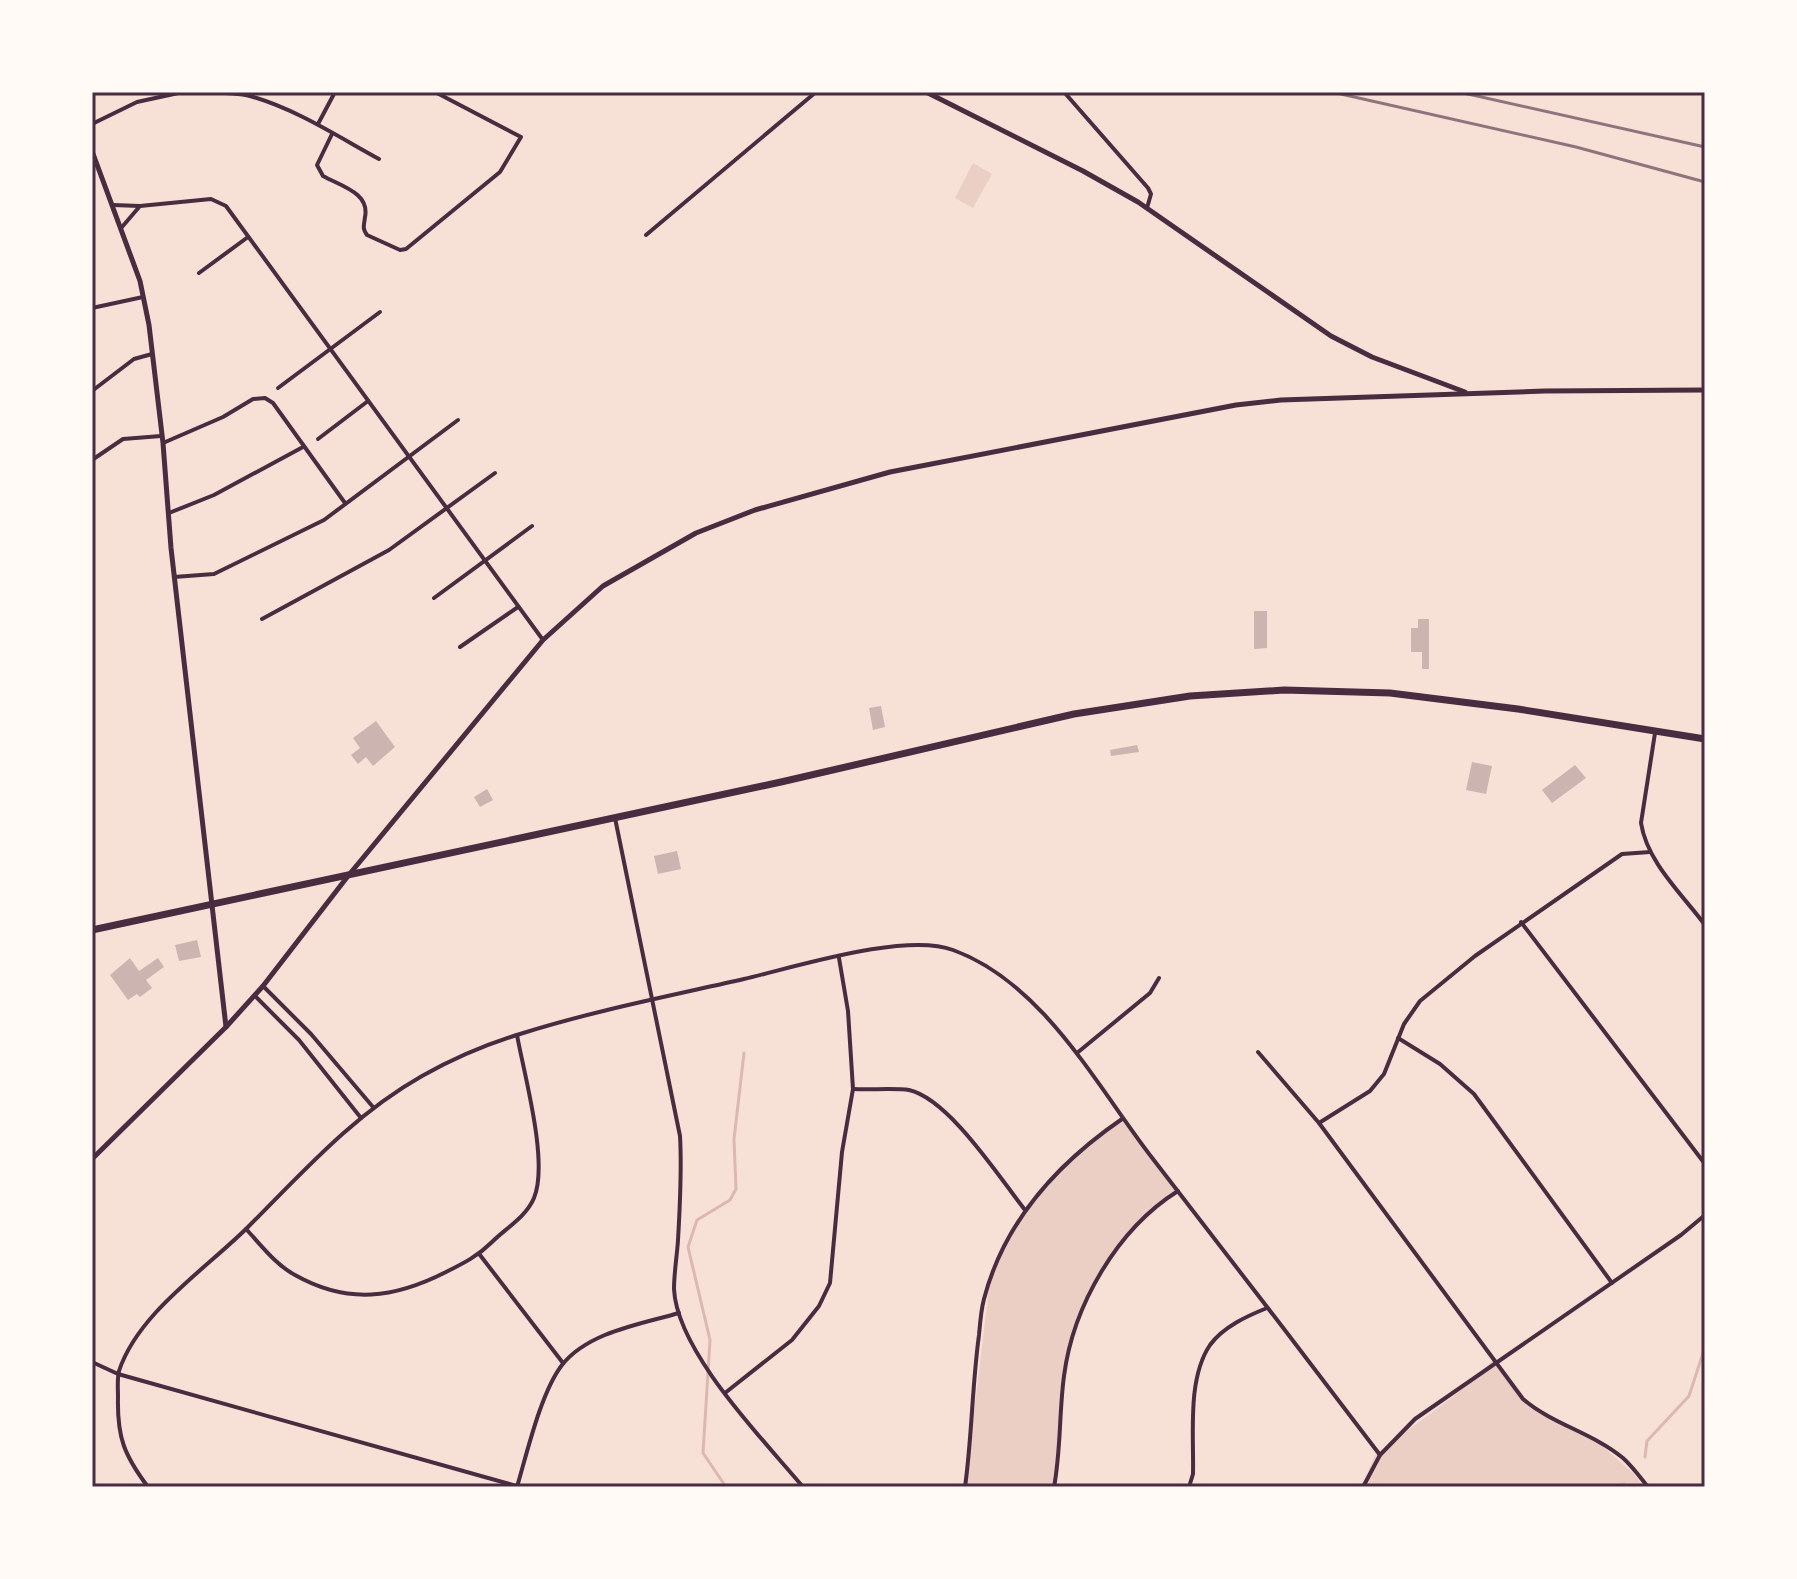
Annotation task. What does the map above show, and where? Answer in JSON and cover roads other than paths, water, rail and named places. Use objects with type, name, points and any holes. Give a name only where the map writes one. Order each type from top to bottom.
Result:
[{"type":"main road","points":[[92,930],[1132,703],[1284,690],[1390,693],[1518,709],[1705,739]]},
{"type":"street","points":[[92,124],[137,102],[183,92]]},
{"type":"street","points":[[219,92],[247,95],[318,124],[379,159]]},
{"type":"street","points":[[318,124],[335,92]]},
{"type":"street","points":[[332,134],[317,165],[320,172],[362,198],[367,208],[363,227],[367,235],[400,250],[406,249],[500,172],[521,137],[435,92]]},
{"type":"street","points":[[646,235],[816,92]]},
{"type":"street","points":[[926,92],[1095,177],[1147,208],[1331,336],[1372,357],[1469,394]]},
{"type":"street","points":[[1064,92],[1148,188],[1151,194],[1147,208]]},
{"type":"street","points":[[92,151],[122,227],[143,297],[152,354],[174,577],[226,1027]]},
{"type":"street","points":[[113,205],[140,206],[211,199],[226,206],[543,640]]},
{"type":"street","points":[[122,227],[140,206]]},
{"type":"street","points":[[199,273],[248,237]]},
{"type":"street","points":[[92,308],[143,297]]},
{"type":"street","points":[[278,388],[380,312]]},
{"type":"street","points":[[92,391],[134,359],[152,354]]},
{"type":"street","points":[[92,1159],[255,996],[348,876],[543,640],[603,586],[696,533],[755,510],[890,472],[1236,405],[1281,400],[1705,390]]},
{"type":"street","points":[[92,460],[123,439],[162,440],[223,417],[253,399],[265,398],[273,403],[346,504]]},
{"type":"street","points":[[318,439],[368,401]]},
{"type":"street","points":[[174,577],[214,574],[324,520],[458,420]]},
{"type":"street","points":[[169,513],[214,495],[304,447]]},
{"type":"street","points":[[262,619],[389,550],[495,473]]},
{"type":"street","points":[[434,598],[532,526]]},
{"type":"street","points":[[460,647],[518,607]]},
{"type":"street","points":[[1656,731],[1641,823],[1650,852],[1705,925]]},
{"type":"street","points":[[615,817],[680,1136],[682,1175],[674,1291],[679,1313],[712,1375],[803,1487]]},
{"type":"street","points":[[1319,1123],[1370,1091],[1384,1074],[1398,1038],[1420,1001],[1521,922],[1622,854],[1650,852]]},
{"type":"street","points":[[1521,922],[1705,1164]]},
{"type":"street","points":[[148,1487],[130,1464],[117,1423],[118,1374],[135,1338],[173,1296],[246,1229],[323,1150],[373,1107],[433,1070],[517,1034],[653,999],[839,957],[918,945],[938,945],[956,951],[995,973],[1024,995],[1077,1053],[1122,1119],[1380,1455]]},
{"type":"street","points":[[725,1393],[799,1333],[819,1306],[830,1283],[842,1152],[853,1089],[848,1011],[839,957]]},
{"type":"street","points":[[1077,1053],[1150,993],[1159,978]]},
{"type":"street","points":[[263,986],[311,1034],[373,1107]]},
{"type":"street","points":[[255,996],[299,1040],[361,1118]]},
{"type":"street","points":[[246,1229],[280,1265],[295,1276],[335,1292],[367,1296],[395,1293],[427,1282],[480,1255],[528,1210],[537,1187],[538,1153],[517,1034]]},
{"type":"street","points":[[1398,1038],[1440,1064],[1474,1094],[1612,1283]]},
{"type":"street","points":[[1258,1052],[1319,1123],[1523,1399],[1537,1411],[1619,1455],[1648,1487]]},
{"type":"street","points":[[853,1089],[907,1090],[926,1097],[954,1120],[1025,1210]]},
{"type":"street","points":[[965,1487],[973,1378],[983,1300],[1000,1254],[1025,1210],[1063,1166],[1093,1139],[1122,1119]]},
{"type":"street","points":[[1054,1487],[1069,1343],[1080,1312],[1120,1244],[1178,1191]]},
{"type":"street","points":[[1363,1487],[1380,1455],[1415,1419],[1681,1235],[1705,1215]]},
{"type":"street","points":[[480,1255],[563,1363]]},
{"type":"street","points":[[1189,1487],[1193,1474],[1198,1376],[1209,1346],[1244,1318],[1267,1308]]},
{"type":"street","points":[[92,1362],[118,1374],[518,1487],[551,1381],[563,1363],[582,1348],[614,1331],[679,1313]]},
{"type":"waterway","points":[[726,1487],[703,1453],[710,1340],[688,1247],[697,1220],[730,1200],[736,1189],[734,1139],[744,1053]]},
{"type":"waterway","points":[[1645,1457],[1647,1441],[1689,1396],[1705,1347]]},
{"type":"waterway","points":[[1615,1487],[1624,1484]]},
{"type":"railway","points":[[1332,92],[1576,147],[1705,182]]},
{"type":"railway","points":[[1459,92],[1705,147]]}]
